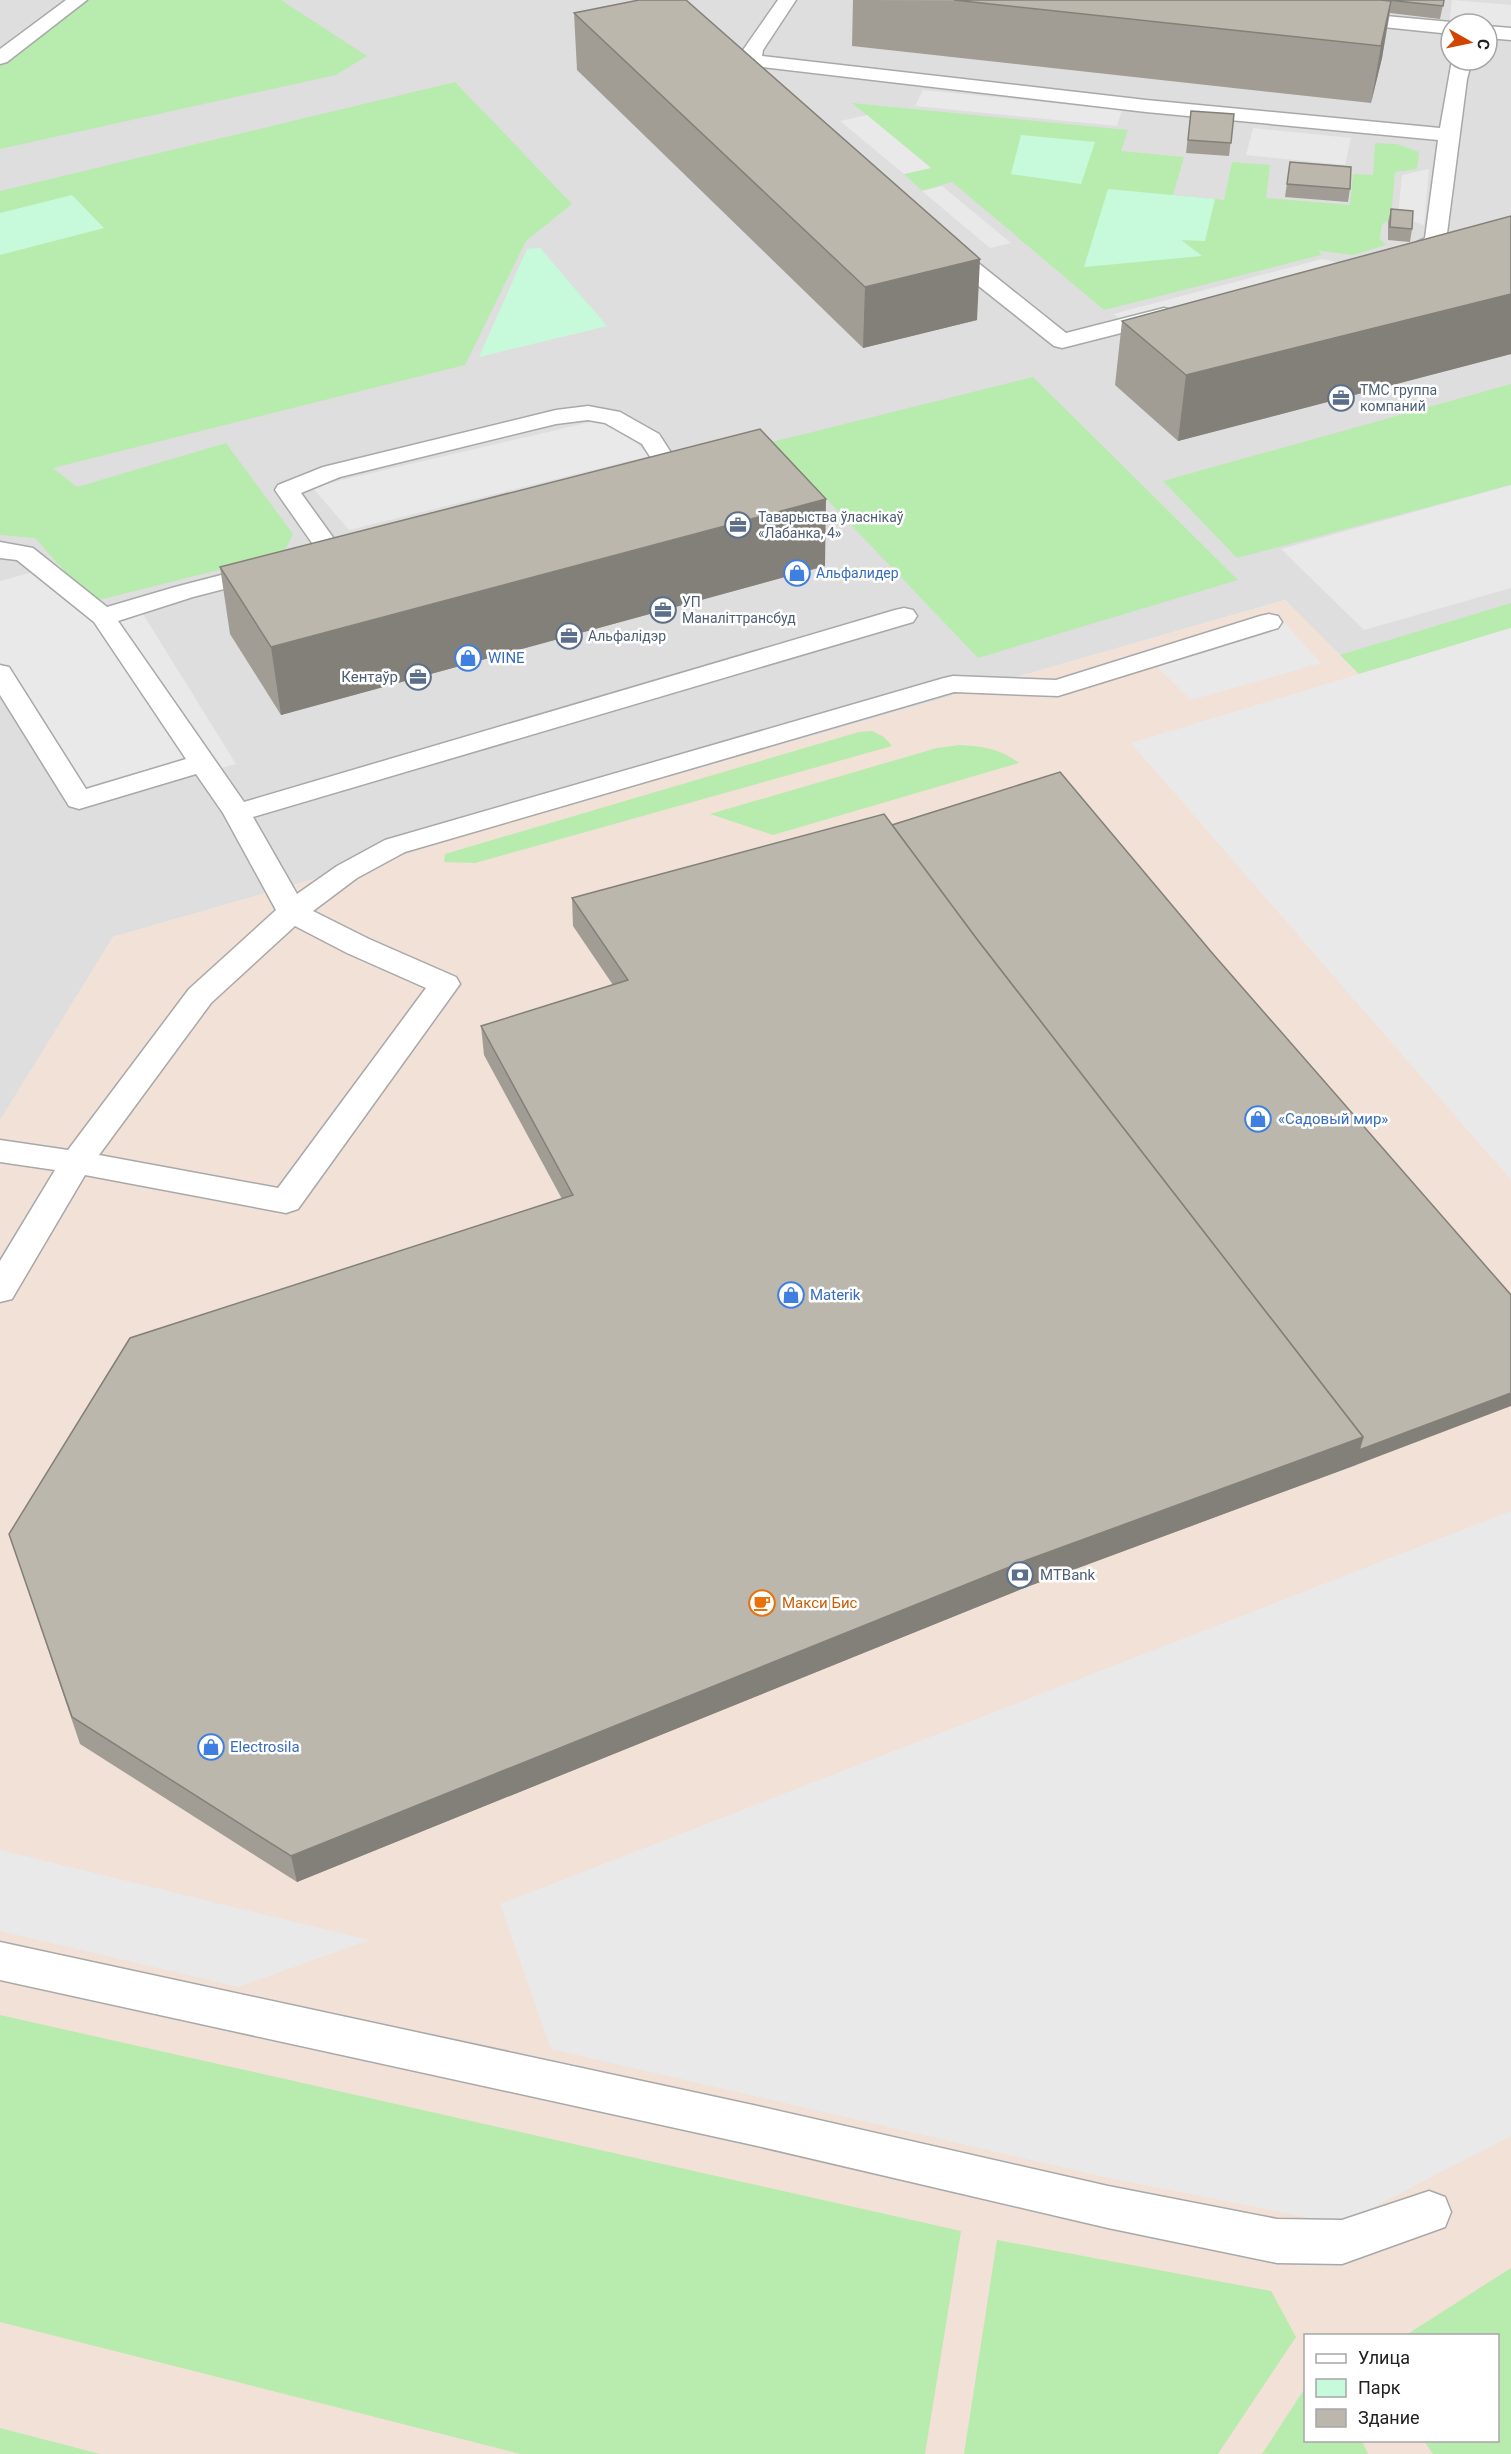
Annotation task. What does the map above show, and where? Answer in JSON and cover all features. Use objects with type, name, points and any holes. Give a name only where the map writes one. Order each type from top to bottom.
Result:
[{"type":"street","points":[[0,58],[78,0]]},
{"type":"street","points":[[752,62],[753,50],[788,0]]},
{"type":"street","points":[[1319,15],[1439,27]]},
{"type":"street","points":[[752,62],[778,87]]},
{"type":"street","points":[[752,62],[1137,105],[1450,135]]},
{"type":"street","points":[[1382,259],[1413,252],[1435,241],[1459,72]]},
{"type":"street","points":[[933,232],[964,262],[1062,341],[1181,310]]},
{"type":"street","points":[[103,617],[184,592],[342,552],[287,490],[332,472],[556,417],[588,413],[612,417],[651,439],[667,465],[642,482],[619,487]]},
{"type":"street","points":[[0,550],[24,553],[103,617],[237,813],[292,912],[358,946],[445,984],[286,1201],[76,1162],[0,1151]]},
{"type":"street","points":[[237,813],[904,616]]},
{"type":"street","points":[[0,1290],[76,1162],[200,996],[292,912],[347,872],[395,846],[953,684],[1058,688],[1269,622]]},
{"type":"street","points":[[0,673],[79,800],[203,763]]},
{"type":"street","points":[[0,1961],[753,2125],[1108,2207],[1277,2241],[1342,2242],[1429,2212]]},
{"type":"shaded area","points":[[0,0],[1511,0],[1511,628],[1359,674],[1285,600],[113,937],[0,1123]]},
{"type":"shaded area","points":[[1452,0],[1511,5],[1511,34],[1499,32],[1499,12],[1451,12]]},
{"type":"shaded area","points":[[923,90],[1122,110],[1117,126],[915,106]]},
{"type":"shaded area","points":[[867,115],[931,168],[904,174],[840,121]]},
{"type":"shaded area","points":[[1253,128],[1351,138],[1345,165],[1246,155]]},
{"type":"shaded area","points":[[1429,169],[1424,225],[1398,217],[1402,175]]},
{"type":"shaded area","points":[[942,186],[1011,243],[990,248],[922,191]]},
{"type":"shaded area","points":[[1322,259],[1341,263],[1123,321],[1113,314]]},
{"type":"shaded area","points":[[612,417],[649,456],[349,530],[312,487]]},
{"type":"shaded area","points":[[1511,485],[1511,588],[1364,630],[1281,549]]},
{"type":"shaded area","points":[[59,565],[91,602],[143,614],[236,764],[73,810],[0,692],[0,581]]},
{"type":"shaded area","points":[[1285,600],[1359,674],[1511,628],[1511,2454],[0,2454],[0,1120],[113,937]]},
{"type":"shaded area","points":[[1275,612],[1321,663],[1191,700],[1141,651]]},
{"type":"shaded area","points":[[1511,628],[1511,1180],[1131,743]]},
{"type":"shaded area","points":[[1511,1511],[1511,2136],[1341,2224],[1109,2178],[551,2049],[500,1904]]},
{"type":"shaded area","points":[[0,1850],[369,1940],[239,1987],[0,1931]]},
{"type":"green space","points":[[71,0],[281,0],[367,56],[336,75],[0,149],[0,65]]},
{"type":"green space","points":[[455,82],[572,204],[526,241],[465,365],[53,468],[77,487],[226,443],[293,534],[283,554],[91,602],[35,538],[0,535],[0,191]]},
{"type":"green space","points":[[852,103],[1128,130],[1121,151],[1184,157],[1173,195],[1224,200],[1232,162],[1270,165],[1266,198],[1350,205],[1353,174],[1373,175],[1375,143],[1397,144],[1419,152],[1417,169],[1395,172],[1391,218],[1382,224],[1380,239],[1386,245],[1353,255],[1321,251],[1318,248],[1321,255],[1104,310],[952,182],[922,191],[904,174],[930,167]],"holes":[[[1105,232],[1182,240],[1201,256]]]},
{"type":"green space","points":[[1021,135],[1095,142],[1081,184],[1011,174]]},
{"type":"green space","points":[[1108,189],[1215,199],[1205,241],[1181,240],[1202,256],[1084,267]]},
{"type":"green space","points":[[72,195],[104,228],[0,255],[0,213]]},
{"type":"green space","points":[[540,248],[607,326],[479,357],[527,249]]},
{"type":"green space","points":[[1033,377],[1238,580],[978,658],[772,442]]},
{"type":"green space","points":[[1511,384],[1511,485],[1237,558],[1163,481]]},
{"type":"green space","points":[[1511,603],[1511,628],[1359,674],[1340,655]]},
{"type":"green space","points":[[872,731],[884,737],[892,746],[475,863],[444,862],[445,854],[859,732]]},
{"type":"green space","points":[[960,745],[991,749],[1019,763],[773,835],[710,814],[937,748]]},
{"type":"green space","points":[[0,2015],[961,2231],[925,2454],[521,2454],[0,2322]]},
{"type":"green space","points":[[997,2240],[1271,2291],[1296,2337],[1218,2454],[964,2454]]},
{"type":"green space","points":[[1511,2268],[1511,2454],[1433,2454],[1425,2442],[1499,2442],[1499,2334],[1408,2334]]},
{"type":"green space","points":[[1304,2390],[1304,2442],[1362,2442],[1368,2454],[1262,2454]]},
{"type":"green space","points":[[0,2428],[100,2454],[0,2454]]},
{"type":"building","points":[[639,0],[686,0],[980,259],[865,287],[574,13]]},
{"type":"building","points":[[954,0],[1380,0],[1391,1],[1381,46]]},
{"type":"building","points":[[1388,0],[1444,0],[1443,6]]},
{"type":"building","points":[[1191,111],[1234,114],[1231,143],[1188,140]]},
{"type":"building","points":[[1290,162],[1351,167],[1350,189],[1287,184]]},
{"type":"building","points":[[1391,209],[1413,211],[1412,229],[1390,227]]},
{"type":"building","points":[[1511,216],[1511,294],[1186,375],[1122,321]]},
{"type":"building","points":[[760,429],[826,499],[271,647],[220,567]]},
{"type":"building","points":[[1060,772],[1213,954],[1511,1295],[1511,1393],[1359,1450],[1363,1437],[976,938],[892,825]]},
{"type":"building","name":"Materik","points":[[884,814],[976,938],[1363,1437],[1027,1560],[291,1856],[72,1717],[9,1534],[130,1338],[573,1195],[481,1026],[628,980],[572,898]]},
{"type":"place","name":"ТМС группа компаний","points":[[1341,398]]},
{"type":"place","name":"Таварыства ўласнікаў «Лабанка, 4»","points":[[738,525]]},
{"type":"place","name":"Альфалидер","points":[[797,573]]},
{"type":"place","name":"УП Маналіттрансбуд","points":[[663,610]]},
{"type":"place","name":"Альфалідэр","points":[[569,636]]},
{"type":"place","name":"WINE","points":[[468,658]]},
{"type":"place","name":"Кентаўр","points":[[418,677]]},
{"type":"place","name":"«Садовый мир»","points":[[1258,1119]]},
{"type":"place","name":"Materik","points":[[791,1295]]},
{"type":"place","name":"MTBank","points":[[1020,1575]]},
{"type":"place","name":"Макси Бис","points":[[762,1603]]},
{"type":"place","name":"Electrosila","points":[[211,1747]]}]
